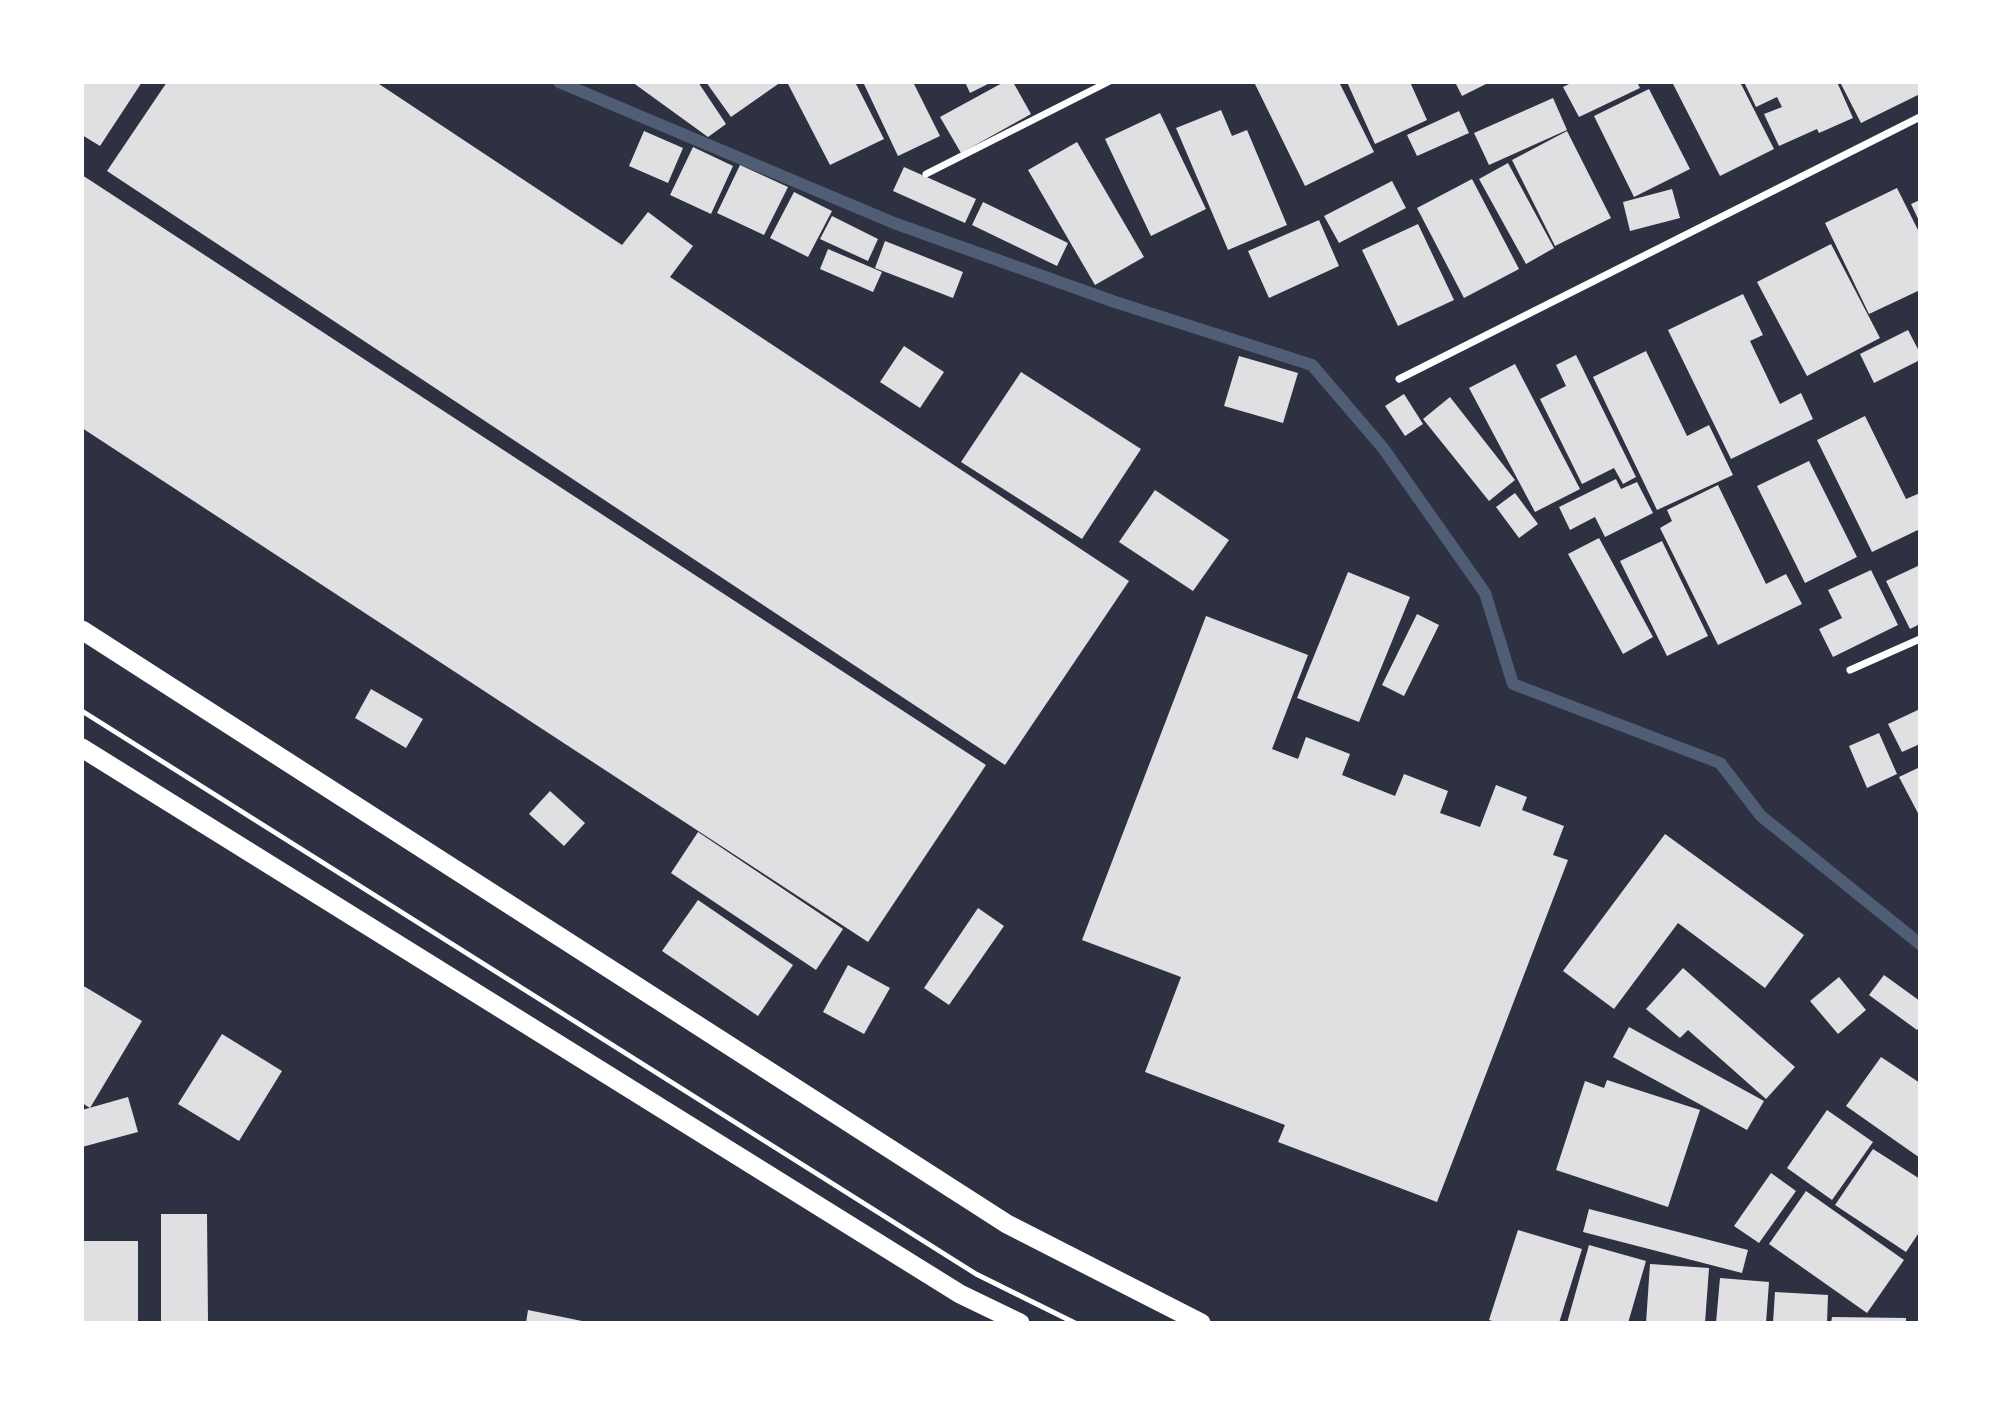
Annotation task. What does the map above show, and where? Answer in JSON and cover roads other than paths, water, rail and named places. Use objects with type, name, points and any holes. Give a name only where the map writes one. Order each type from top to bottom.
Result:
[{"type":"highway","points":[[82,630],[1007,1224],[1201,1323]]},
{"type":"highway","points":[[82,748],[960,1294],[1020,1323]]},
{"type":"street","points":[[926,174],[1108,82]]},
{"type":"street","points":[[1399,379],[1920,117]]},
{"type":"street","points":[[1850,670],[1920,639]]},
{"type":"lane","points":[[82,711],[976,1274],[1075,1323]]},
{"type":"waterway","points":[[559,82],[894,223],[1115,302],[1312,365],[1383,448],[1485,593],[1513,684],[1720,763],[1761,816],[1920,944]]}]
